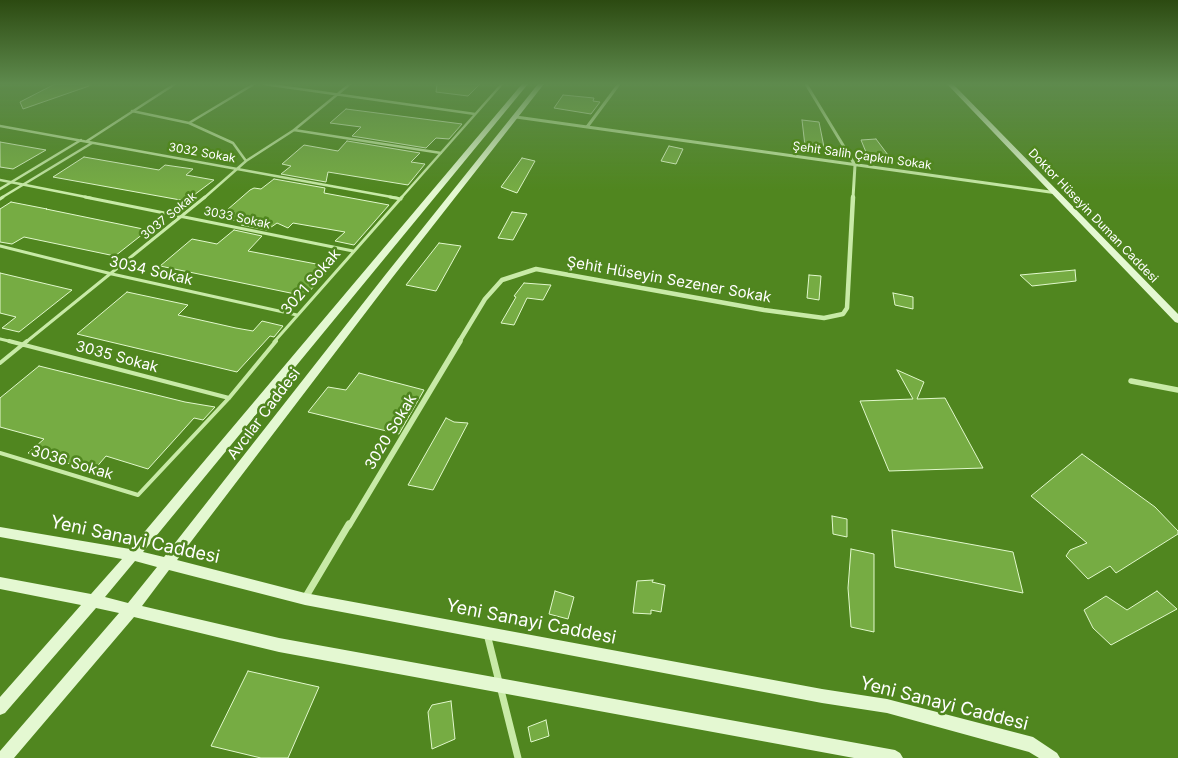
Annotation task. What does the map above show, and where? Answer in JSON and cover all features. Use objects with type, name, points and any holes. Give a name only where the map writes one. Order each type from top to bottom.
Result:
[{"type":"main road","name":"Avcılar Caddesi","points":[[0,708],[134,555],[496,119]]},
{"type":"main road","name":"Avcılar Caddesi","points":[[4,758],[131,610],[389,276],[514,119]]},
{"type":"main road","name":"Doktor Hüseyin Duman Caddesi","points":[[985,119],[1178,320]]},
{"type":"main road","name":"Yeni Sanayi Caddesi","points":[[0,532],[134,555],[305,599],[822,696],[887,706],[1033,746],[1052,758]]},
{"type":"main road","points":[[0,583],[94,601],[280,645],[895,758]]},
{"type":"street","name":"Şehit Salih Çapkın Sokak","points":[[533,119],[1057,193]]},
{"type":"street","points":[[587,127],[593,119]]},
{"type":"street","points":[[827,119],[855,165]]},
{"type":"street","name":"Şehit Hüseyin Sezener Sokak","points":[[502,280],[536,270],[764,310],[824,318],[834,317],[842,314],[847,308],[855,165]]},
{"type":"street","name":"3020 Sokak","points":[[305,599],[485,299],[502,280]]},
{"type":"street","points":[[1131,381],[1178,390]]},
{"type":"street","points":[[487,633],[518,758]]},
{"type":"lane","points":[[87,141],[119,119]]},
{"type":"lane","points":[[172,119],[189,123],[232,143],[246,161]]},
{"type":"lane","points":[[189,123],[195,119]]},
{"type":"lane","name":"3037 Sokak","points":[[0,363],[184,216],[246,161],[307,119]]},
{"type":"lane","name":"3021 Sokak","points":[[138,495],[229,398],[297,315],[470,119]]},
{"type":"lane","name":"3032 Sokak","points":[[0,126],[401,199]]},
{"type":"lane","points":[[294,130],[442,153]]},
{"type":"lane","points":[[0,189],[81,140]]},
{"type":"lane","points":[[0,199],[93,142]]},
{"type":"lane","name":"3033 Sokak","points":[[0,180],[353,251]]},
{"type":"lane","name":"3034 Sokak","points":[[0,246],[112,274],[297,315]]},
{"type":"lane","name":"3035 Sokak","points":[[0,339],[229,398]]},
{"type":"lane","name":"3036 Sokak","points":[[0,453],[138,495]]},
{"type":"building","points":[[334,119],[426,119],[462,124],[449,139],[436,138],[426,148],[352,136],[361,127],[330,123]]},
{"type":"building","points":[[802,120],[819,122],[824,147],[805,146]]},
{"type":"building","points":[[876,139],[891,159],[868,157],[861,140]]},
{"type":"building","points":[[347,141],[420,153],[411,162],[425,164],[408,185],[328,172],[326,182],[281,174],[291,166],[282,164],[304,145],[338,151]]},
{"type":"building","points":[[0,142],[46,150],[13,169],[0,167]]},
{"type":"building","points":[[669,146],[683,149],[676,164],[661,161]]},
{"type":"building","points":[[84,157],[159,170],[165,165],[193,169],[186,175],[214,180],[186,201],[53,177]]},
{"type":"building","points":[[522,158],[535,161],[517,193],[501,187]]},
{"type":"building","points":[[274,179],[325,188],[324,193],[389,205],[354,245],[335,241],[345,232],[293,223],[288,228],[277,223],[267,230],[241,225],[244,222],[226,219],[235,212],[227,210],[250,190],[254,188],[261,189]]},
{"type":"building","points":[[11,202],[148,230],[115,256],[24,237],[12,244],[0,242],[0,209]]},
{"type":"building","points":[[512,212],[527,214],[513,240],[498,238]]},
{"type":"building","points":[[234,230],[262,236],[248,251],[332,267],[305,296],[160,266],[192,239],[217,244]]},
{"type":"building","points":[[439,243],[461,246],[436,291],[406,285]]},
{"type":"building","points":[[1075,270],[1076,281],[1032,286],[1020,275]]},
{"type":"building","points":[[0,273],[72,290],[19,332],[2,328],[16,317],[0,313]]},
{"type":"building","points":[[809,275],[821,276],[819,300],[807,298]]},
{"type":"building","points":[[524,283],[551,285],[543,300],[527,298],[514,325],[501,323],[516,297],[514,296]]},
{"type":"building","points":[[127,292],[188,305],[178,315],[236,328],[253,331],[262,321],[283,326],[274,337],[270,336],[237,372],[77,334]]},
{"type":"building","points":[[893,293],[913,297],[913,309],[895,305]]},
{"type":"building","points":[[39,366],[185,402],[215,407],[203,420],[194,418],[148,469],[106,456],[94,470],[28,453],[44,439],[0,427],[0,398]]},
{"type":"building","points":[[897,370],[924,382],[917,399],[945,398],[983,468],[889,471],[860,401],[913,399]]},
{"type":"building","points":[[359,373],[424,390],[399,434],[308,412],[328,387],[346,390]]},
{"type":"building","points":[[446,418],[454,422],[468,423],[433,490],[408,485]]},
{"type":"building","points":[[1082,454],[1155,507],[1178,531],[1178,534],[1116,573],[1110,566],[1088,579],[1066,556],[1070,550],[1087,543],[1031,496]]},
{"type":"building","points":[[832,516],[847,519],[847,537],[833,534]]},
{"type":"building","points":[[892,530],[1013,552],[1023,593],[895,567]]},
{"type":"building","points":[[851,549],[874,554],[874,632],[851,627],[848,588]]},
{"type":"building","points":[[653,580],[652,582],[665,585],[661,612],[651,610],[651,614],[633,613],[637,581]]},
{"type":"building","points":[[555,591],[574,597],[568,619],[549,614]]},
{"type":"building","points":[[1157,591],[1177,609],[1111,645],[1093,628],[1084,610],[1106,596],[1127,610]]},
{"type":"building","points":[[248,671],[319,687],[288,758],[261,758],[211,746]]},
{"type":"building","points":[[451,701],[455,739],[432,749],[428,712],[432,705]]},
{"type":"building","points":[[546,720],[549,736],[531,742],[528,727]]}]
